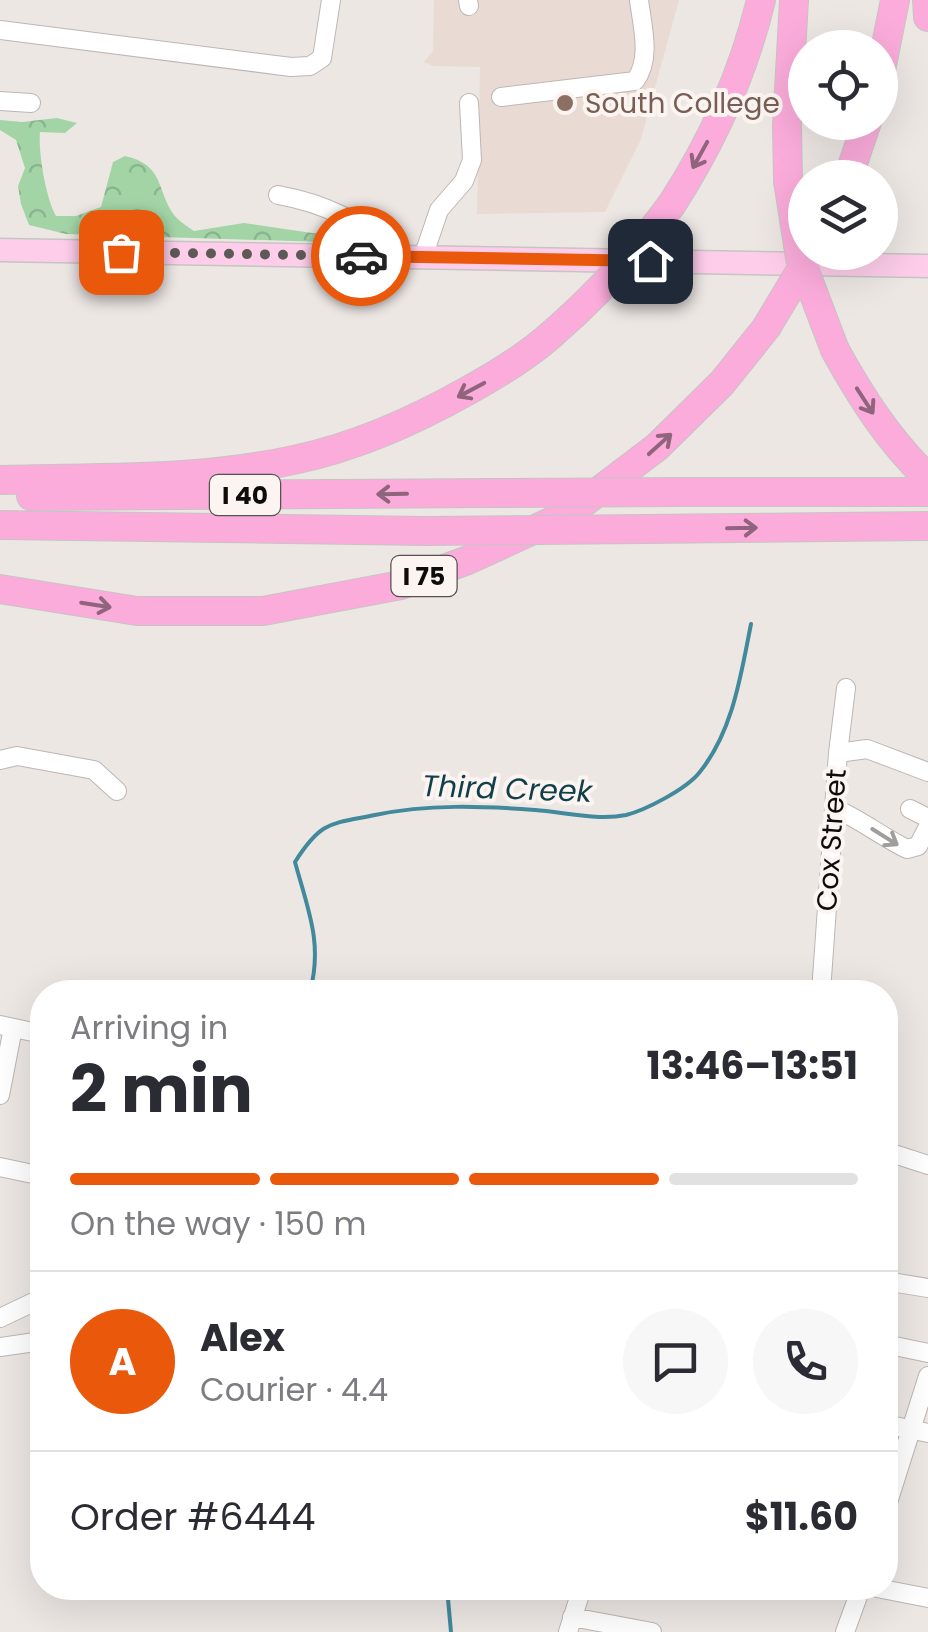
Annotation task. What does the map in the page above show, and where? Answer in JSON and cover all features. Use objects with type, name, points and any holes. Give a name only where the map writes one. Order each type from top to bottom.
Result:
[{"type":"highway","points":[[0,480],[185,474],[300,459],[382,433],[488,381],[552,335],[600,292],[672,204],[712,133],[762,0]]},
{"type":"highway","points":[[794,0],[788,181],[800,258],[834,350],[900,449],[928,478]]},
{"type":"highway","points":[[890,30],[896,0]]},
{"type":"highway","points":[[926,0],[928,17]]},
{"type":"highway","name":"I 75","points":[[0,589],[138,611],[262,612],[400,585],[468,560],[570,514],[658,447],[722,383],[766,328],[800,270]]},
{"type":"highway","name":"I 40","points":[[0,495],[928,492]]},
{"type":"highway","name":"I 40","points":[[0,525],[424,531],[928,526]]},
{"type":"main road","points":[[0,250],[928,266]]},
{"type":"street","points":[[0,30],[291,67],[310,66],[322,58],[331,0]]},
{"type":"street","points":[[501,97],[635,80],[642,72],[645,54],[639,0]]},
{"type":"street","points":[[0,101],[30,103]]},
{"type":"street","points":[[423,257],[438,210],[464,181],[472,160],[470,103]]},
{"type":"street","points":[[278,195],[328,207],[372,238],[389,256]]},
{"type":"street","name":"Cox Street","points":[[821,980],[846,688]]},
{"type":"street","points":[[838,753],[867,750],[928,772]]},
{"type":"street","points":[[0,760],[17,756],[94,770],[117,791]]},
{"type":"street","points":[[834,808],[908,850],[918,846],[928,827]]},
{"type":"street","points":[[910,809],[928,818]]},
{"type":"street","points":[[0,1096],[6,1026]]},
{"type":"street","points":[[898,1155],[928,1165]]},
{"type":"street","points":[[0,1167],[30,1173]]},
{"type":"street","points":[[898,1282],[928,1288]]},
{"type":"street","points":[[0,1318],[30,1304]]},
{"type":"street","points":[[0,1347],[30,1343]]},
{"type":"street","points":[[898,1347],[928,1353]]},
{"type":"street","points":[[898,1477],[919,1431],[928,1376]]},
{"type":"street","points":[[898,1592],[928,1598]]},
{"type":"street","points":[[578,1600],[570,1624],[652,1632]]},
{"type":"street","points":[[845,1632],[857,1600]]},
{"type":"shaded area","name":"South College","points":[[434,0],[679,0],[641,139],[605,212],[477,214],[480,67],[433,66],[424,62],[433,51]]},
{"type":"green space","points":[[57,118],[77,123],[65,133],[40,132],[44,175],[56,216],[76,216],[101,207],[113,162],[125,156],[153,172],[174,215],[194,231],[244,223],[360,240],[355,243],[66,234],[29,225],[18,186],[25,168],[16,140],[0,130],[0,120]]},
{"type":"waterway","name":"Third Creek","points":[[313,980],[314,942],[295,862],[320,831],[347,820],[415,809],[495,808],[604,817],[626,815],[654,804],[693,779],[711,757],[734,702],[751,624]]},
{"type":"waterway","name":"Third Creek","points":[[448,1600],[451,1632]]},
{"type":"way so far","points":[[121,252],[361,256]]},
{"type":"place","name":"South College","points":[[565,103]]},
{"type":"route","points":[[361,256],[650,261]]}]
